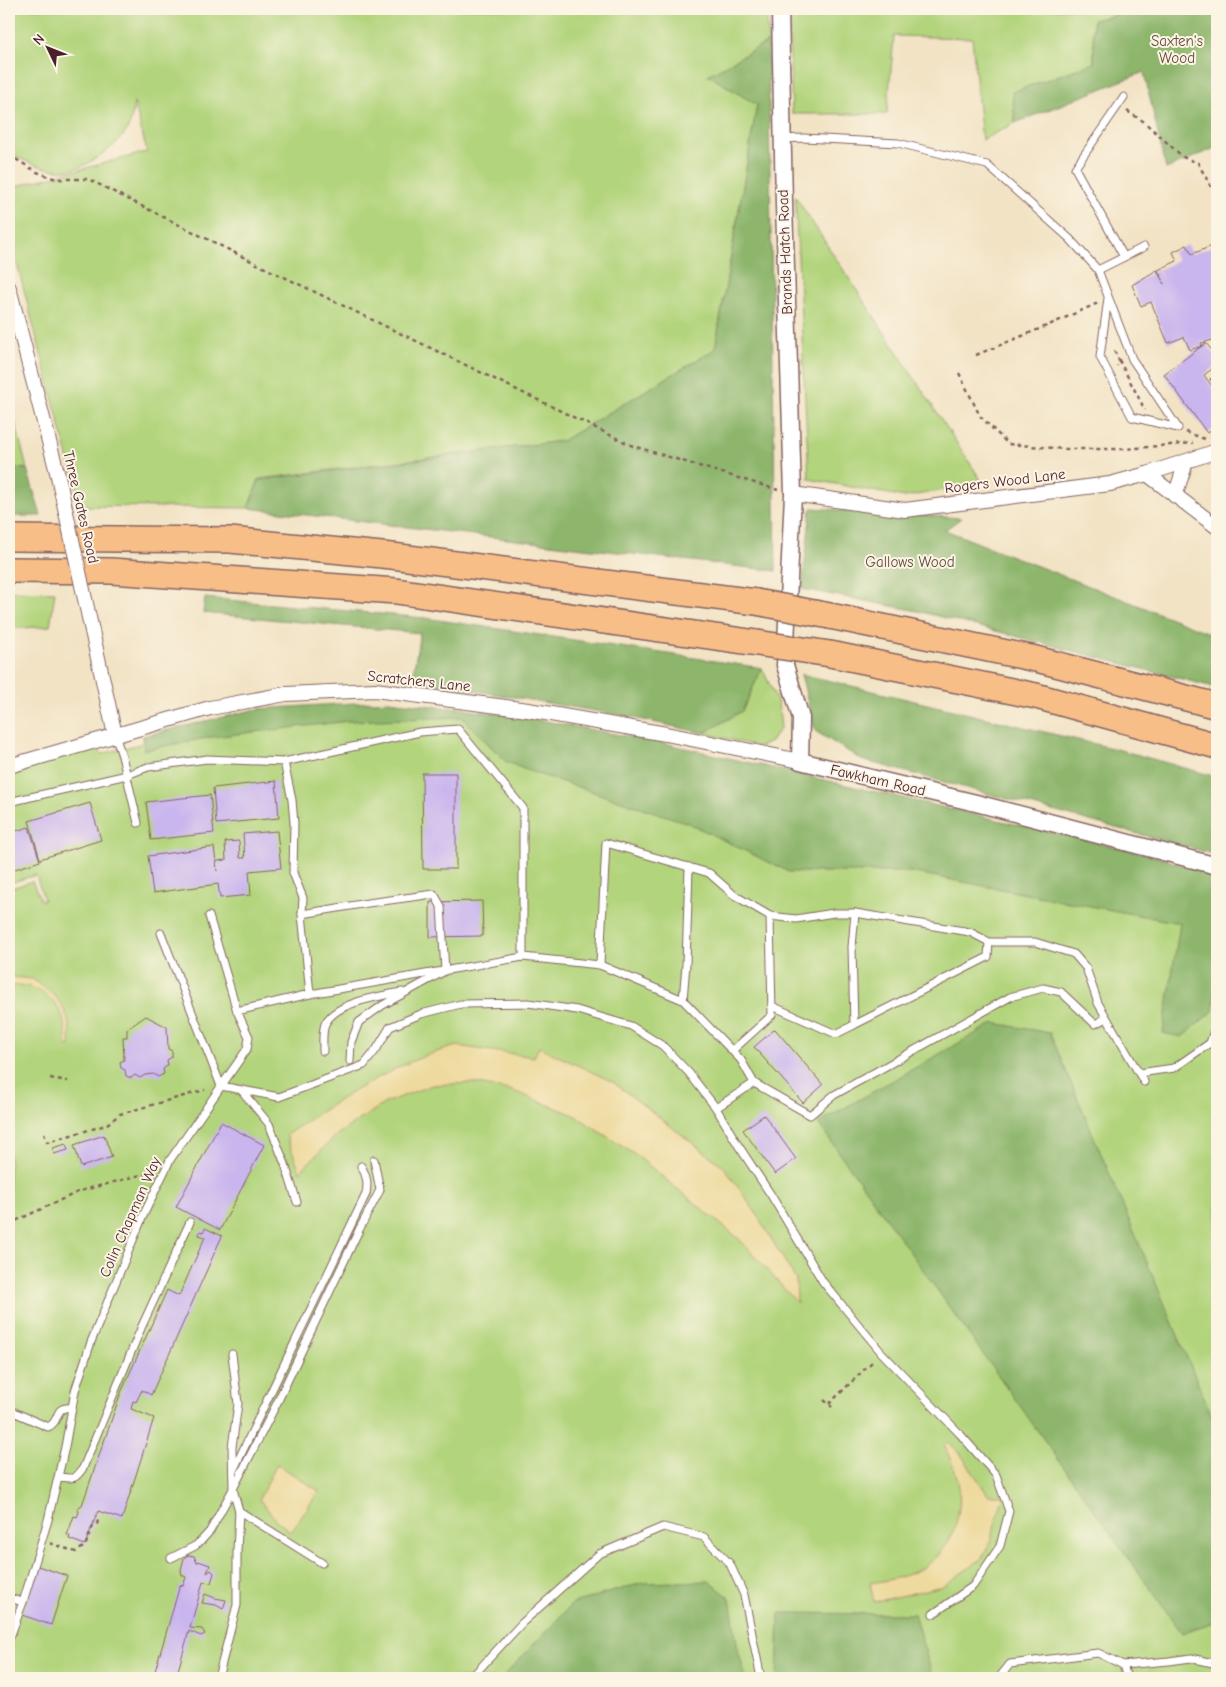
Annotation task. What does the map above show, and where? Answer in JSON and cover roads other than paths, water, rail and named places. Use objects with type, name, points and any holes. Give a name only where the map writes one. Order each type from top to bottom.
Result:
[{"type":"highway","points":[[9,538],[230,540],[392,556],[756,602],[1036,658],[1217,706]]},
{"type":"highway","points":[[9,570],[111,571],[396,591],[757,643],[830,654],[1036,696],[1217,746]]},
{"type":"street","name":"Brands Hatch Road","points":[[780,9],[793,494]]},
{"type":"street","name":"Three Gates Road","points":[[9,288],[58,476],[116,735]]},
{"type":"street","name":"Rogers Wood Lane","points":[[793,494],[906,510],[1110,484],[1217,451]]},
{"type":"street","points":[[1175,496],[1186,462]]},
{"type":"street","points":[[1147,474],[1217,527]]},
{"type":"street","points":[[793,494],[785,665],[801,718],[800,762]]},
{"type":"street","name":"Scratchers Lane","points":[[9,766],[210,708],[286,694],[375,690],[538,712],[666,734],[800,762]]},
{"type":"street","name":"Fawkham Road","points":[[800,762],[976,802],[1217,866]]},
{"type":"lane","points":[[1124,97],[1075,168],[1124,257]]},
{"type":"lane","points":[[782,139],[804,138],[898,143],[987,165],[1070,239],[1098,270],[1132,359],[1178,428],[1132,417],[1100,357],[1108,298]]},
{"type":"lane","points":[[1098,270],[1144,247]]},
{"type":"lane","points":[[9,802],[127,775],[148,767],[207,759],[284,762],[420,732],[458,729],[523,808],[523,957]]},
{"type":"lane","points":[[116,735],[138,823]]},
{"type":"lane","points":[[284,762],[292,800],[294,822],[294,873],[303,898],[302,914],[310,994]]},
{"type":"lane","points":[[600,965],[606,844],[709,873],[734,895],[770,916],[796,919],[834,913],[855,913],[970,932],[989,942],[1035,942],[1074,954],[1086,968],[1098,1003],[1144,1082]]},
{"type":"lane","points":[[683,1000],[689,867]]},
{"type":"lane","points":[[302,914],[434,894],[441,906],[445,970]]},
{"type":"lane","points":[[854,1025],[852,947],[855,913]]},
{"type":"lane","points":[[209,916],[237,1011],[310,994],[523,957],[600,965],[683,1000],[741,1060],[754,1084],[810,1115],[834,1095],[1010,997],[1043,988],[1061,992],[1095,1024],[1106,1018]]},
{"type":"lane","points":[[732,1050],[772,1015],[770,916]]},
{"type":"lane","points":[[161,933],[221,1086],[242,1091],[279,1097],[348,1072],[364,1065],[376,1050],[390,1026],[421,1014],[461,1004],[528,1003],[577,1010],[631,1026],[663,1046],[690,1072],[716,1108],[824,1282],[881,1352],[960,1434],[996,1475],[1009,1511],[1000,1546],[973,1586],[933,1614]]},
{"type":"lane","points":[[772,1006],[836,1034],[988,957],[989,942]]},
{"type":"lane","points":[[350,1061],[352,1042],[359,1022],[383,1005],[445,970]]},
{"type":"lane","points":[[323,1051],[323,1035],[326,1022],[341,1008],[369,998],[407,991]]},
{"type":"lane","name":"Colin Chapman Way","points":[[9,1640],[42,1540],[59,1477],[81,1369],[143,1216],[165,1168],[242,1058],[249,1045],[249,1037],[237,1011]]},
{"type":"lane","points":[[1139,1073],[1174,1068],[1210,1043],[1217,1022]]},
{"type":"lane","points":[[716,1108],[754,1084]]},
{"type":"lane","points":[[242,1091],[269,1124],[285,1164],[297,1202]]},
{"type":"lane","points":[[171,1558],[201,1542],[210,1531],[276,1405],[380,1190],[374,1160]]},
{"type":"lane","points":[[233,1471],[366,1194],[368,1182],[361,1166]]},
{"type":"lane","points":[[59,1477],[74,1478],[83,1468],[142,1326],[190,1222]]},
{"type":"lane","points":[[218,1678],[237,1605],[239,1511],[233,1489],[232,1447],[238,1404],[232,1354]]},
{"type":"lane","points":[[9,1410],[49,1427],[53,1424],[61,1409],[72,1408]]},
{"type":"lane","points":[[239,1511],[322,1563]]},
{"type":"lane","points":[[471,1678],[522,1623],[599,1554],[663,1526],[704,1537],[730,1564],[744,1595],[761,1678]]},
{"type":"lane","points":[[9,1598],[22,1602]]},
{"type":"lane","points":[[999,1678],[1010,1664],[1098,1653],[1125,1672],[1191,1658],[1217,1664]]},
{"type":"park label","name":"Saxten's Wood","points":[[1177,50]]},
{"type":"park label","name":"Gallows Wood","points":[[910,562]]}]
